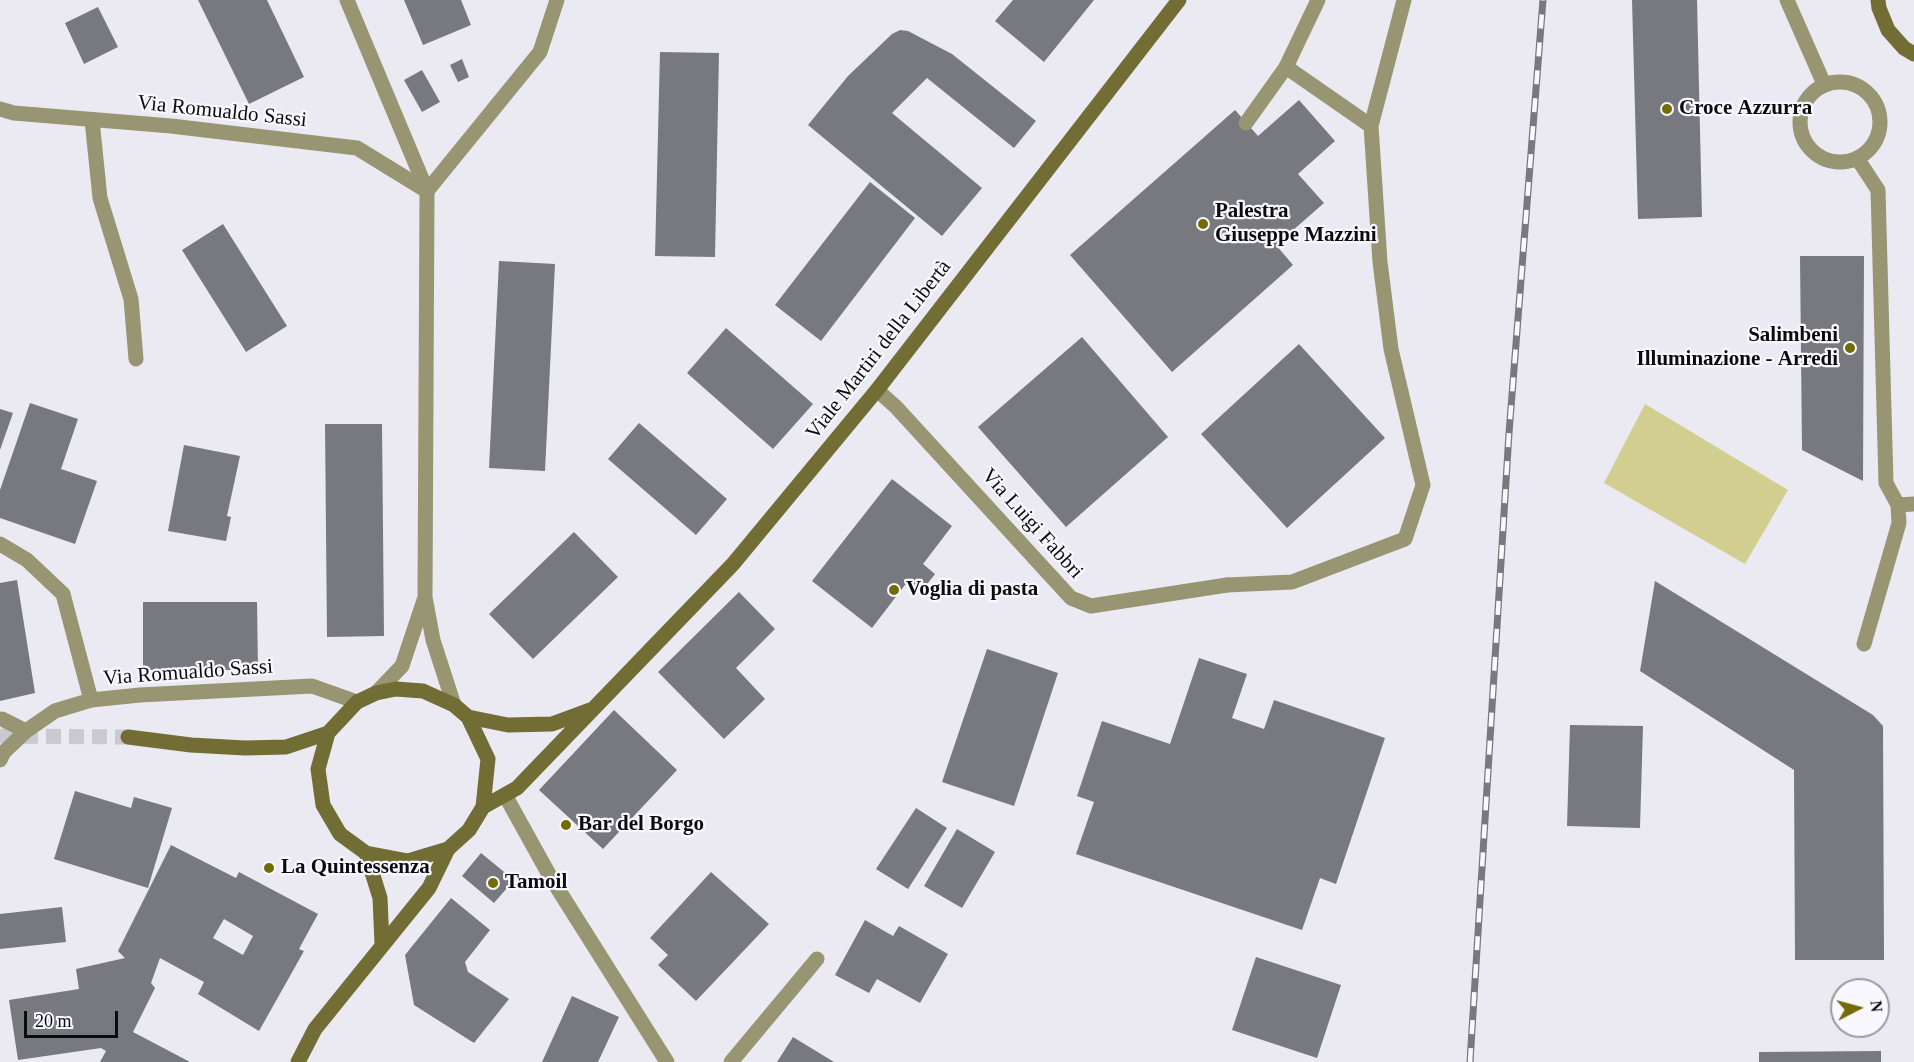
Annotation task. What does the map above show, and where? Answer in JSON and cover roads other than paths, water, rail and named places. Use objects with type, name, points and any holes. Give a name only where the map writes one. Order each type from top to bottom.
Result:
[{"type":"main road","name":"Viale Martiri della Libertà","points":[[483,807],[517,788],[733,564],[877,390],[1179,0]]},
{"type":"main road","points":[[1878,0],[1888,30],[1904,48],[1914,54]]},
{"type":"main road","name":"Viale Martiri della Libertà","points":[[298,1062],[315,1029],[429,888],[448,849],[469,830],[483,807],[488,759],[468,717],[454,705],[423,691],[396,689],[375,693],[357,702],[328,733],[318,769],[323,805],[340,834],[366,853],[408,861],[448,849]]},
{"type":"main road","name":"Viale Martiri della Libertà","points":[[468,717],[508,725],[552,723],[593,709]]},
{"type":"main road","name":"Viale Martiri della Libertà","points":[[128,737],[191,745],[255,748],[286,747],[328,733]]},
{"type":"main road","points":[[366,853],[380,898],[382,944]]},
{"type":"street","points":[[347,0],[428,191],[425,597],[433,640],[454,705]]},
{"type":"street","points":[[428,191],[540,52],[557,0]]},
{"type":"street","points":[[1246,123],[1286,67],[1318,0]]},
{"type":"street","points":[[1286,67],[1371,126],[1404,0]]},
{"type":"street","points":[[1787,0],[1824,84]]},
{"type":"street","points":[[1838,81],[1852,83],[1864,89],[1873,99],[1879,111],[1880,125],[1876,139],[1869,150],[1857,158],[1845,162],[1820,157],[1810,149],[1803,138],[1800,119],[1805,101],[1824,84],[1838,81]]},
{"type":"street","name":"Via Romualdo Sassi","points":[[0,109],[14,113],[171,126],[357,148],[428,191]]},
{"type":"street","points":[[92,120],[100,198],[131,298],[135,359]]},
{"type":"street","name":"Via Luigi Fabbri","points":[[877,390],[896,407],[1071,598],[1091,606],[1227,585],[1292,582],[1405,539],[1423,485],[1391,349],[1380,262],[1371,126]]},
{"type":"street","points":[[1857,158],[1878,190],[1886,483],[1898,505],[1899,523],[1864,644]]},
{"type":"street","points":[[1898,505],[1914,504]]},
{"type":"street","points":[[0,544],[27,560],[63,594],[91,700]]},
{"type":"street","points":[[375,693],[402,666],[425,597]]},
{"type":"street","name":"Via Romualdo Sassi","points":[[0,760],[4,752],[26,731],[55,711],[91,700],[140,695],[312,686],[357,702]]},
{"type":"street","points":[[2,719],[26,731]]},
{"type":"street","points":[[505,795],[551,878],[667,1062]]},
{"type":"street","points":[[731,1062],[817,959]]},
{"type":"tunnel","points":[[0,736],[128,737]]},
{"type":"railway","points":[[1470,1062],[1509,433],[1543,0]]},
{"type":"place","name":"Croce Azzurra","points":[[1667,109]]},
{"type":"place","name":"Palestra Giuseppe Mazzini","points":[[1203,224]]},
{"type":"place","name":"Salimbeni Illuminazione - Arredi","points":[[1850,348]]},
{"type":"place","name":"Voglia di pasta","points":[[894,590]]},
{"type":"place","name":"Bar del Borgo","points":[[566,825]]},
{"type":"place","name":"La Quintessenza","points":[[269,868]]},
{"type":"place","name":"Tamoil","points":[[493,883]]}]
